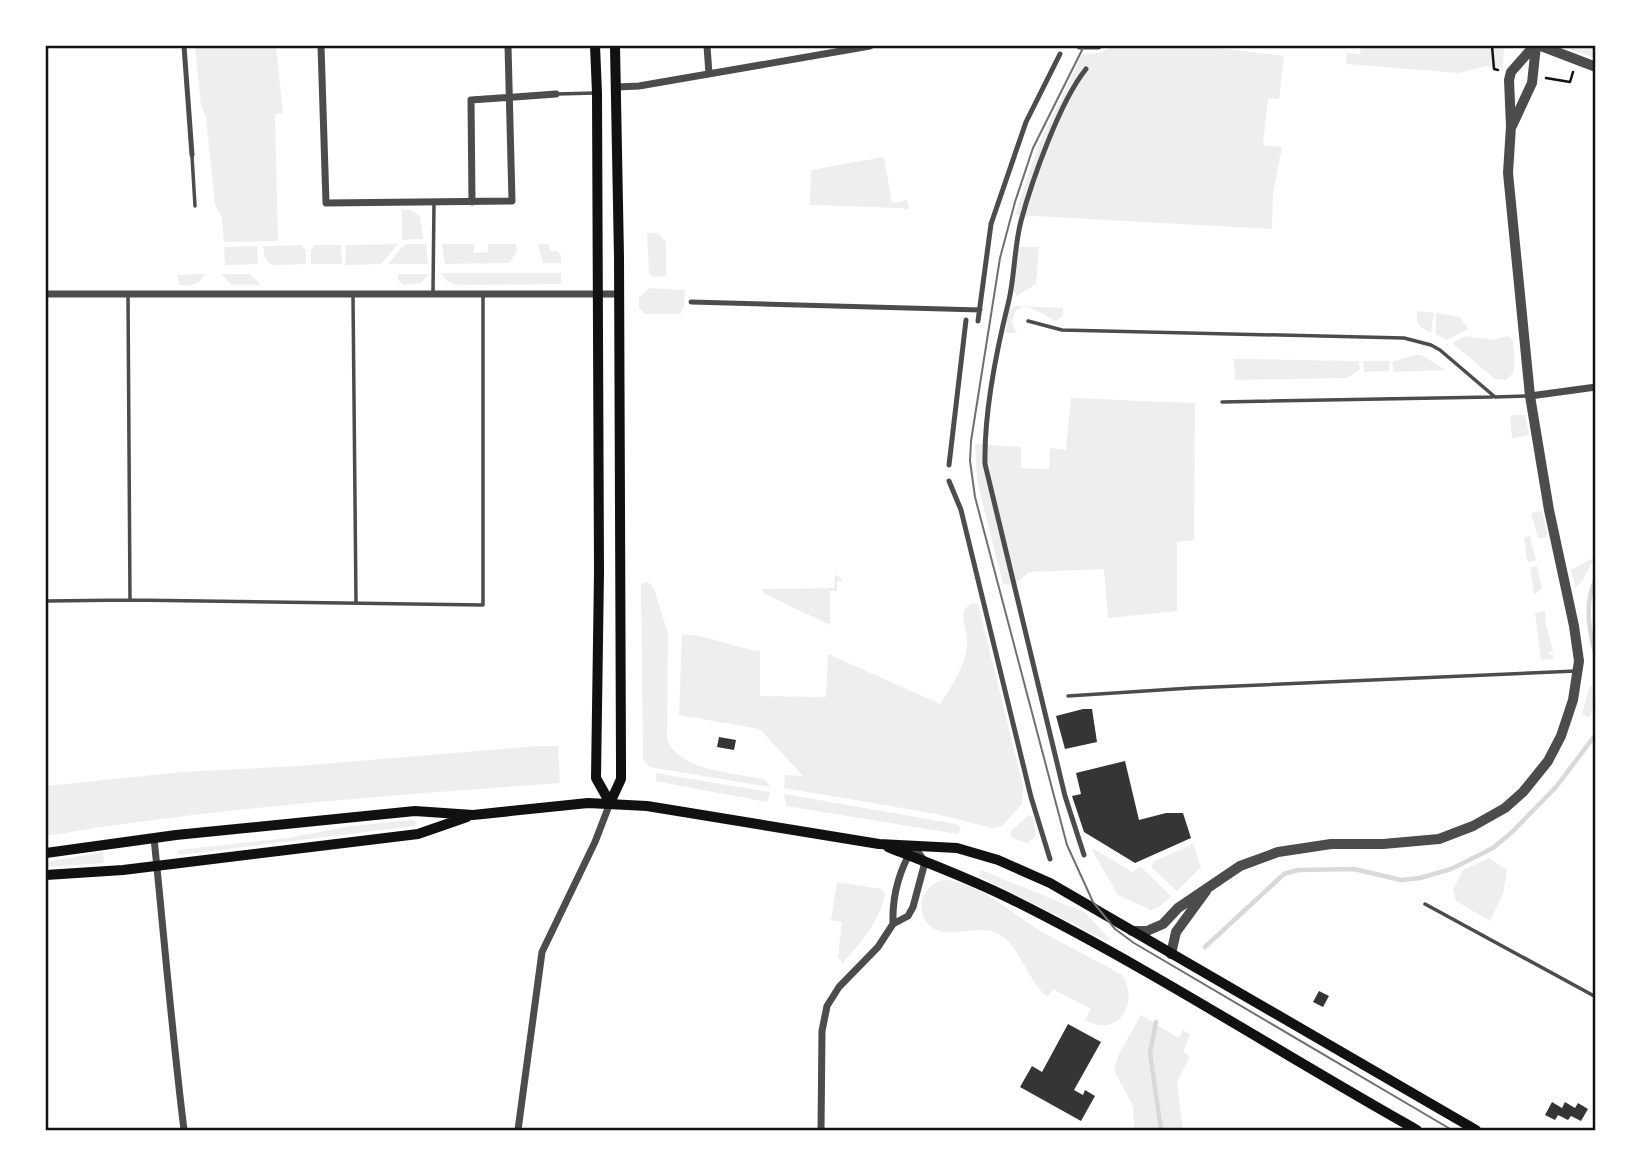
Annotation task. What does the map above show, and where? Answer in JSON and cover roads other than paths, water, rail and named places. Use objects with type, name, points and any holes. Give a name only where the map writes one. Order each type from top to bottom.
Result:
[{"type":"main road","points":[[595,46],[599,572],[596,778],[610,803]]},
{"type":"main road","points":[[610,803],[621,779],[615,46]]},
{"type":"main road","points":[[46,853],[154,838],[415,811],[473,815],[610,803],[647,806],[911,850],[957,848],[1007,864],[1050,883],[1476,1130]]},
{"type":"main road","points":[[46,875],[157,866],[418,834],[473,815]]},
{"type":"main road","points":[[911,850],[925,862],[970,879],[1016,901],[1137,967],[1417,1130]]},
{"type":"street","points":[[184,46],[192,155]]},
{"type":"street","points":[[321,46],[326,203],[512,201],[508,46]]},
{"type":"street","points":[[707,46],[709,74]]},
{"type":"street","points":[[617,87],[639,86],[870,46]]},
{"type":"street","points":[[1080,46],[1098,46]]},
{"type":"street","points":[[1511,126],[1532,83],[1535,46]]},
{"type":"street","points":[[1132,931],[1147,932],[1240,866],[1278,852],[1332,844],[1383,844],[1439,839],[1473,826],[1505,808],[1523,792],[1548,761],[1561,736],[1578,671],[1574,626],[1549,510],[1530,396],[1508,173],[1511,126],[1508,80],[1511,72],[1535,46]]},
{"type":"street","points":[[1541,46],[1595,67]]},
{"type":"street","points":[[978,321],[990,224],[1026,122],[1059,54]]},
{"type":"street","points":[[1084,855],[1072,822],[1055,755],[985,464],[984,445],[1000,335],[1009,302],[1021,222],[1038,169],[1067,100],[1086,69]]},
{"type":"street","points":[[472,202],[471,100],[556,94]]},
{"type":"street","points":[[46,294],[619,294]]},
{"type":"street","points":[[691,302],[980,310]]},
{"type":"street","points":[[949,465],[966,320]]},
{"type":"street","points":[[1530,396],[1595,387]]},
{"type":"street","points":[[949,481],[961,510],[1031,797],[1050,859]]},
{"type":"street","points":[[518,1130],[542,952],[595,842],[610,803]]},
{"type":"street","points":[[154,838],[184,1130]]},
{"type":"street","points":[[893,924],[898,880],[902,865],[911,850]]},
{"type":"street","points":[[821,1130],[822,1031],[827,1006],[839,987],[878,947],[893,924],[908,916],[925,862]]},
{"type":"street","points":[[1171,954],[1176,932],[1211,885]]},
{"type":"lane","points":[[556,94],[597,93]]},
{"type":"lane","points":[[192,155],[195,206]]},
{"type":"lane","points":[[433,294],[434,203]]},
{"type":"lane","points":[[128,294],[130,600]]},
{"type":"lane","points":[[353,294],[356,602]]},
{"type":"lane","points":[[46,601],[483,605],[483,294]]},
{"type":"lane","points":[[1028,321],[1062,330],[1404,338],[1440,350],[1495,397]]},
{"type":"lane","points":[[1222,402],[1530,396]]},
{"type":"lane","points":[[1068,696],[1578,671]]},
{"type":"lane","points":[[1425,904],[1595,997]]},
{"type":"waterway","points":[[1596,579],[1589,607],[1591,637],[1596,656]]},
{"type":"waterway","points":[[1205,947],[1284,874],[1298,870],[1354,869],[1401,880],[1420,878],[1451,869],[1493,848],[1556,787],[1596,734]]},
{"type":"waterway","points":[[1156,1022],[1150,1053],[1161,1130]]},
{"type":"tram line","points":[[1084,46],[1033,148],[1015,202],[1000,258],[970,461],[975,497],[1067,845],[1093,902],[1115,929],[1134,943],[1452,1130]]},
{"type":"tram line","points":[[1588,46],[1596,48]]}]
